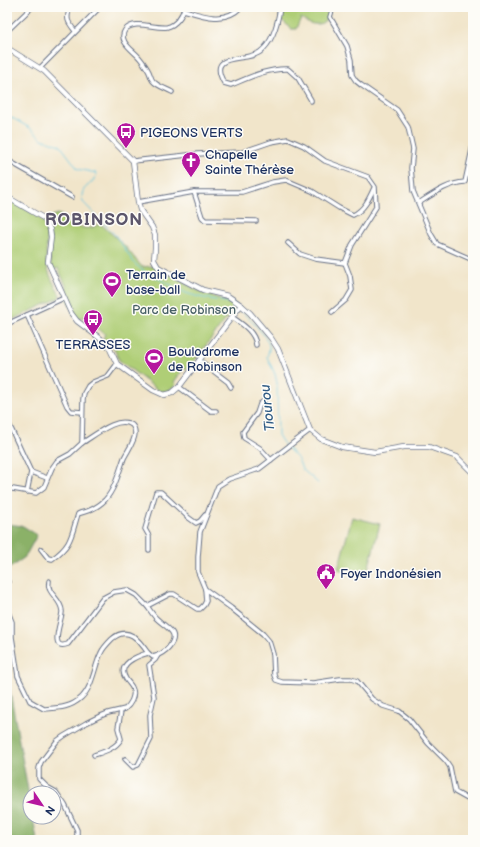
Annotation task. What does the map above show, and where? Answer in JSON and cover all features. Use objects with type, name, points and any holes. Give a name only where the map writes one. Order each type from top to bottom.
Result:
[{"type":"street","points":[[7,31],[32,7]]},
{"type":"street","points":[[70,7],[67,17],[68,23],[75,32]]},
{"type":"street","points":[[40,68],[100,7]]},
{"type":"street","points":[[172,92],[153,82],[142,61],[123,40],[123,34],[126,29],[132,25],[168,27],[181,17],[184,8],[201,15],[216,18],[228,16],[237,12],[241,7]]},
{"type":"street","points":[[280,7],[274,31],[266,46],[254,55],[224,61],[220,66],[219,72],[224,83],[230,85],[249,77],[277,69],[288,69],[298,78],[311,101]]},
{"type":"street","points":[[333,7],[330,17],[347,46],[351,60],[352,75],[361,85],[397,110],[408,127],[413,149],[411,168],[413,191],[437,244],[473,260]]},
{"type":"street","points":[[8,50],[40,68],[133,161],[138,202],[140,210],[152,227],[155,235],[154,260],[158,267],[203,290],[228,296],[239,308],[250,313],[278,349],[310,430],[321,439],[342,447],[375,452],[404,447],[429,447],[457,457],[473,473]]},
{"type":"street","points":[[133,161],[197,154],[242,152],[271,142],[288,139],[304,146],[325,161],[368,177],[375,188],[376,207],[352,245],[346,263],[352,290],[346,300],[332,312]]},
{"type":"street","points":[[419,203],[443,188],[458,182],[465,182],[473,145]]},
{"type":"street","points":[[7,160],[72,197]]},
{"type":"street","points":[[138,202],[194,192],[242,192],[272,182],[286,180],[312,191],[353,215],[360,212],[375,188]]},
{"type":"street","points":[[194,192],[202,217],[205,220],[256,221]]},
{"type":"street","points":[[7,197],[45,220],[48,225],[51,237],[48,262],[71,314],[77,321],[109,347],[117,364],[153,390],[164,395],[172,393],[179,387],[239,308]]},
{"type":"street","points":[[288,243],[300,254],[315,259],[346,263]]},
{"type":"street","points":[[7,324],[64,298]]},
{"type":"street","points":[[27,315],[67,406],[71,410],[82,412]]},
{"type":"street","points":[[232,317],[250,332],[255,339],[256,345]]},
{"type":"street","points":[[200,360],[228,382],[231,387]]},
{"type":"street","points":[[82,443],[83,399],[88,386],[98,379],[108,376],[117,364]]},
{"type":"street","points":[[179,387],[211,411],[216,412]]},
{"type":"street","points":[[264,401],[260,404],[257,412],[243,432],[244,438],[260,448],[271,460]]},
{"type":"street","points":[[7,420],[31,472],[27,492]]},
{"type":"street","points":[[7,488],[36,493],[44,487],[56,462],[70,454],[82,443],[105,429],[121,422],[126,422],[133,425],[136,431],[134,438],[111,491],[105,499],[91,510],[78,514],[71,538],[64,551],[52,559],[48,558],[41,549]]},
{"type":"street","points":[[147,606],[170,594],[174,594],[193,607],[200,609],[204,605],[206,601],[205,589],[198,572],[200,532],[218,486],[229,479],[259,469],[310,430]]},
{"type":"street","points":[[31,472],[47,478]]},
{"type":"street","points":[[149,550],[149,536],[145,529],[156,492],[161,492],[196,523],[200,521],[208,512]]},
{"type":"street","points":[[8,582],[8,612],[12,622],[12,637],[18,676],[30,701],[44,709],[71,706],[82,697],[90,684],[101,652],[116,636],[121,633],[127,633],[139,640],[148,653],[153,656],[164,653],[173,643],[174,637],[172,632],[157,619],[136,595],[127,590],[114,592],[103,598],[68,644],[60,644],[56,636],[62,618],[62,609],[60,601],[51,593],[48,586],[49,581]]},
{"type":"street","points":[[205,589],[231,608],[269,641],[273,654],[274,675],[276,680],[282,682],[313,683],[351,679],[356,682],[372,699],[383,706],[399,711],[409,719],[450,767],[455,792],[473,802]]},
{"type":"street","points":[[75,840],[77,830],[65,805],[56,792],[47,787],[40,779],[39,768],[41,762],[57,741],[64,736],[103,715],[121,711],[128,707],[133,693],[133,688],[123,673],[125,666],[129,661],[137,656],[148,653]]},
{"type":"street","points":[[125,759],[133,767],[138,765],[151,739],[150,715],[154,697],[150,675],[150,665],[158,655]]},
{"type":"street","points":[[94,755],[115,746],[120,742],[121,739],[118,728],[121,711]]},
{"type":"green space","points":[[282,7],[331,7],[328,17],[324,22],[312,24],[301,18],[296,29],[291,29],[280,18]]},
{"type":"green space","points":[[7,199],[32,213],[44,223],[47,232],[46,258],[49,272],[60,295],[59,298],[11,320],[8,320],[7,318]]},
{"type":"green space","name":"Parc de Robinson","points":[[58,214],[82,227],[93,227],[99,224],[103,226],[124,245],[142,267],[154,266],[197,290],[223,300],[230,301],[237,305],[187,370],[184,368],[174,382],[176,384],[171,390],[159,391],[119,360],[113,346],[103,338],[105,334],[83,317],[79,319],[74,315],[63,290],[67,288],[58,268],[53,270],[50,260],[49,221],[52,216]]},
{"type":"green space","points":[[352,517],[380,524],[366,577],[338,569]]},
{"type":"green space","points":[[7,524],[23,526],[37,535],[25,557],[7,570]]},
{"type":"green space","points":[[7,675],[27,785],[22,785],[22,825],[34,825],[37,840],[7,840]]},
{"type":"waterway","name":"Tiourou","points":[[7,115],[30,128],[42,139],[60,145],[78,169],[96,173],[94,180],[82,193],[83,202],[116,236],[135,264],[142,270],[186,293],[234,304],[237,307]]},
{"type":"waterway","name":"Tiourou","points":[[240,310],[268,341],[269,350],[267,357],[275,374],[277,383],[278,435],[283,443],[298,459],[302,469],[318,483]]},
{"type":"place","name":"PIGEONS VERTS","points":[[126,149]]},
{"type":"place","name":"Chapelle Sainte Thérèse","points":[[191,178]]},
{"type":"place","name":"Terrain de base-ball","points":[[112,298]]},
{"type":"place","name":"TERRASSES","points":[[93,336]]},
{"type":"place","name":"Boulodrome de Robinson","points":[[154,375]]},
{"type":"place","name":"Foyer Indonésien","points":[[326,590]]},
{"type":"district","name":"ROBINSON","points":[[94,219]]}]
